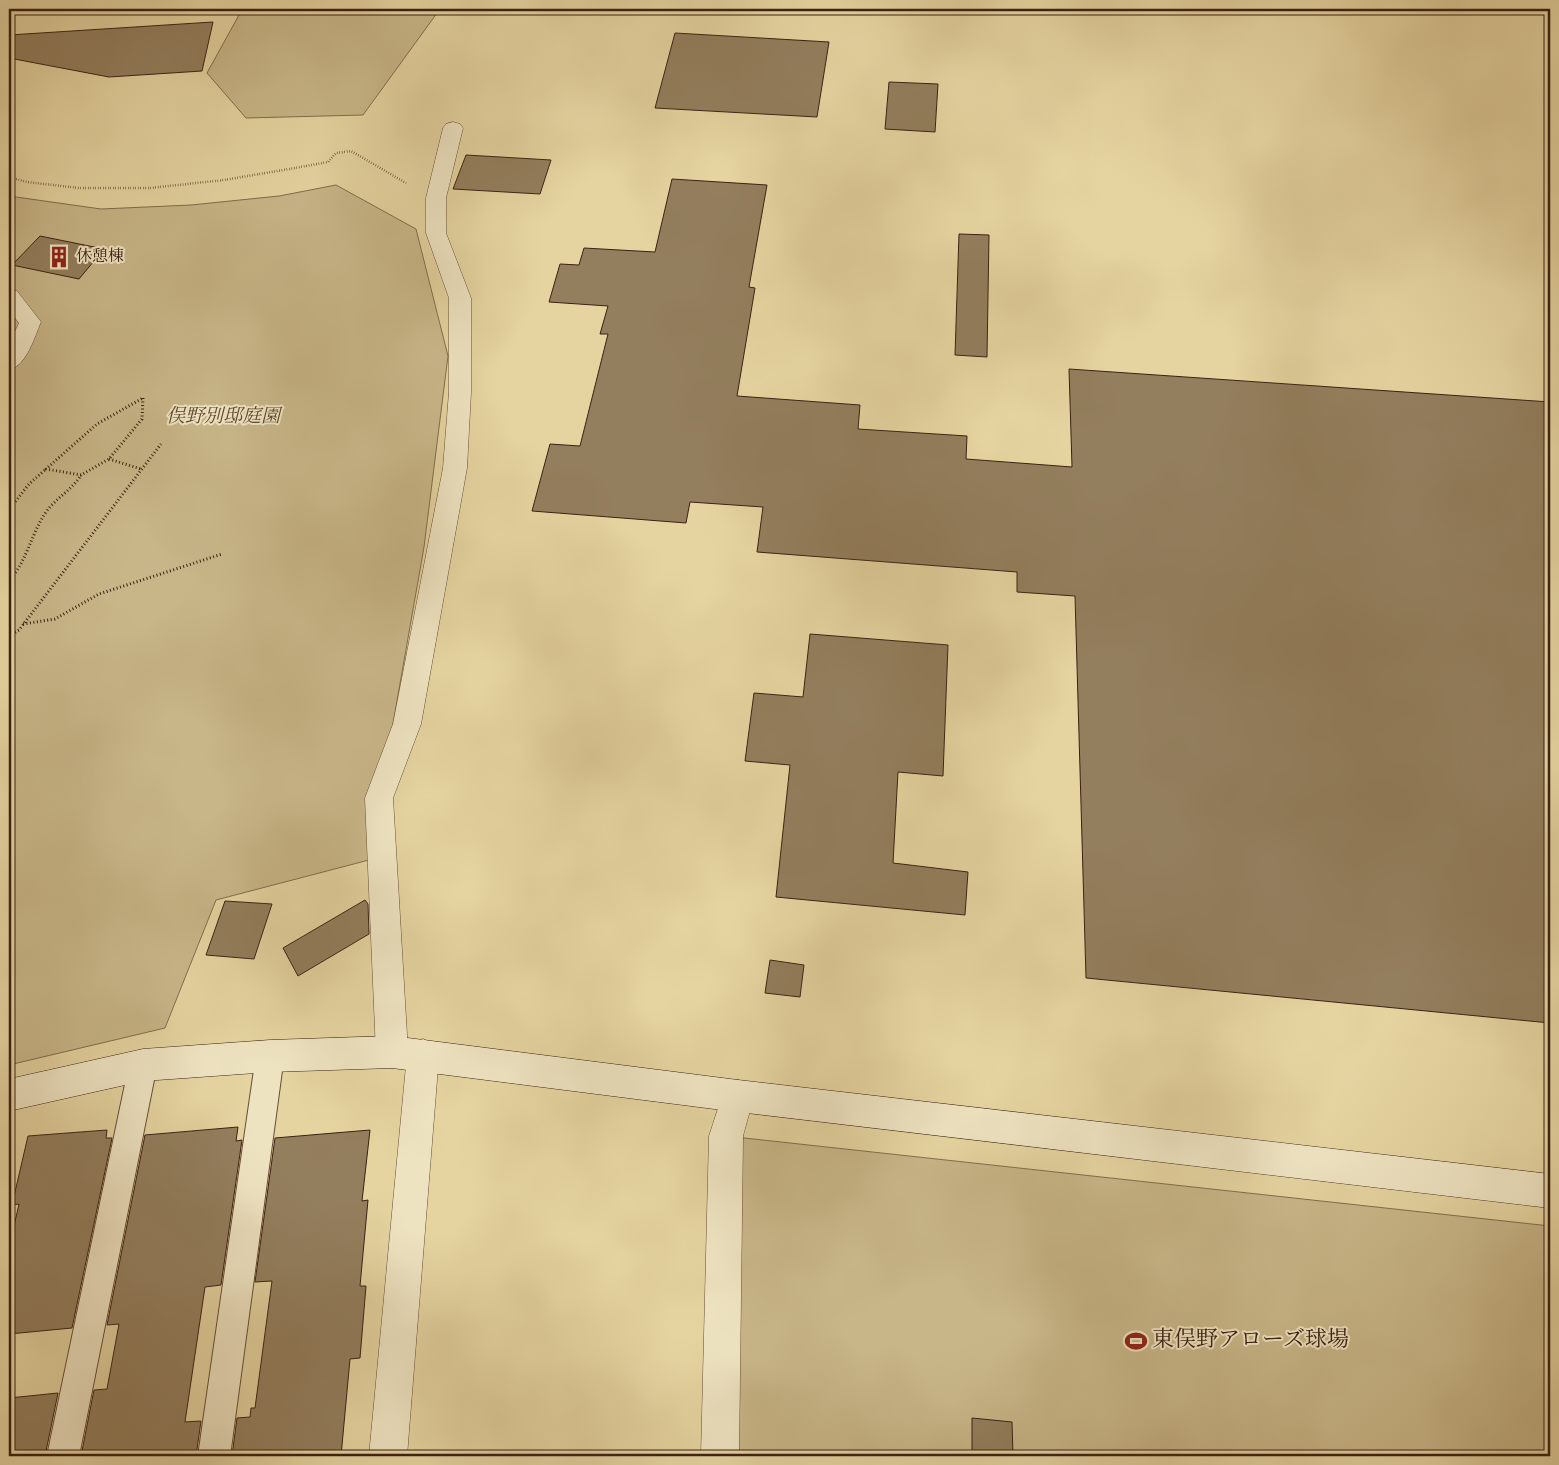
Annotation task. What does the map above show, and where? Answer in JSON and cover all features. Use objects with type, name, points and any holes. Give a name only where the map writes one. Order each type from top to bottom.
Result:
[{"type":"street","points":[[388,1456],[408,1054],[379,798],[407,724],[455,468],[460,392],[460,298],[436,233],[436,198],[453,128]]},
{"type":"street","points":[[9,296],[30,322],[16,352],[9,362]]},
{"type":"street","points":[[9,1095],[143,1065],[270,1056],[408,1054],[738,1096],[1550,1191]]},
{"type":"street","points":[[720,1456],[726,1136],[738,1096]]},
{"type":"lane","points":[[214,1456],[270,1056]]},
{"type":"lane","points":[[63,1456],[143,1065]]},
{"type":"path","points":[[9,177],[74,189],[142,187],[252,177],[328,162],[336,153],[351,151],[382,171]]},
{"type":"path","points":[[9,510],[29,484],[96,424],[142,398],[142,419],[109,459],[81,474],[46,469]]},
{"type":"path","points":[[9,636],[22,624],[161,444]]},
{"type":"path","points":[[109,459],[141,469]]},
{"type":"path","points":[[9,582],[19,572],[46,513],[77,484],[81,474]]},
{"type":"path","points":[[22,624],[55,619],[99,594],[222,554]]},
{"type":"green space","points":[[235,9],[440,9],[363,115],[246,118],[207,73],[239,15]]},
{"type":"green space","name":"俣野別邸庭園","points":[[336,185],[416,229],[448,356],[424,547],[369,860],[216,900],[165,1028],[9,1065],[9,196],[101,209],[191,205],[279,196]]},
{"type":"green space","name":"東俣野アローズ球場","points":[[726,1136],[1550,1226],[1550,1456],[720,1456]]},
{"type":"building","points":[[213,22],[202,71],[109,77],[9,58],[9,35]]},
{"type":"building","points":[[675,33],[829,42],[817,117],[655,108]]},
{"type":"building","points":[[889,82],[938,84],[935,132],[885,129]]},
{"type":"building","points":[[466,155],[551,160],[540,194],[453,189]]},
{"type":"building","points":[[672,179],[767,185],[749,287],[755,288],[737,396],[860,405],[858,429],[967,436],[966,459],[1072,467],[1069,369],[1550,402],[1550,1023],[1086,978],[1075,596],[1017,592],[1017,572],[757,552],[763,507],[690,502],[686,523],[532,511],[550,444],[580,446],[608,334],[600,334],[608,306],[549,302],[560,264],[579,265],[584,248],[655,252]]},
{"type":"building","points":[[959,234],[989,235],[987,357],[955,355]]},
{"type":"building","name":"休憩棟","points":[[40,236],[104,249],[79,279],[12,265]]},
{"type":"building","points":[[810,634],[948,645],[943,776],[898,772],[893,863],[968,872],[965,915],[776,897],[790,765],[745,761],[754,693],[803,697]]},
{"type":"building","points":[[365,900],[368,904],[369,934],[298,976],[283,948]]},
{"type":"building","points":[[225,901],[272,904],[254,959],[206,955]]},
{"type":"building","points":[[770,960],[804,965],[800,997],[765,993]]},
{"type":"building","points":[[238,1127],[236,1141],[242,1140],[221,1285],[205,1287],[185,1422],[201,1421],[196,1456],[81,1456],[94,1390],[107,1389],[119,1324],[107,1325],[145,1135]]},
{"type":"building","points":[[107,1130],[106,1138],[112,1138],[72,1328],[9,1334],[9,1248],[19,1204],[12,1205],[28,1136]]},
{"type":"building","points":[[370,1130],[362,1201],[368,1200],[360,1286],[366,1286],[360,1358],[350,1359],[341,1456],[232,1456],[237,1418],[250,1417],[251,1408],[255,1408],[272,1281],[255,1282],[275,1138]]},
{"type":"building","points":[[58,1393],[45,1456],[9,1456],[9,1398]]},
{"type":"building","points":[[972,1418],[1012,1422],[1013,1456],[972,1456]]},
{"type":"place","name":"休憩棟","points":[[59,257]]},
{"type":"place","name":"東俣野アローズ球場","points":[[1136,1341]]}]
